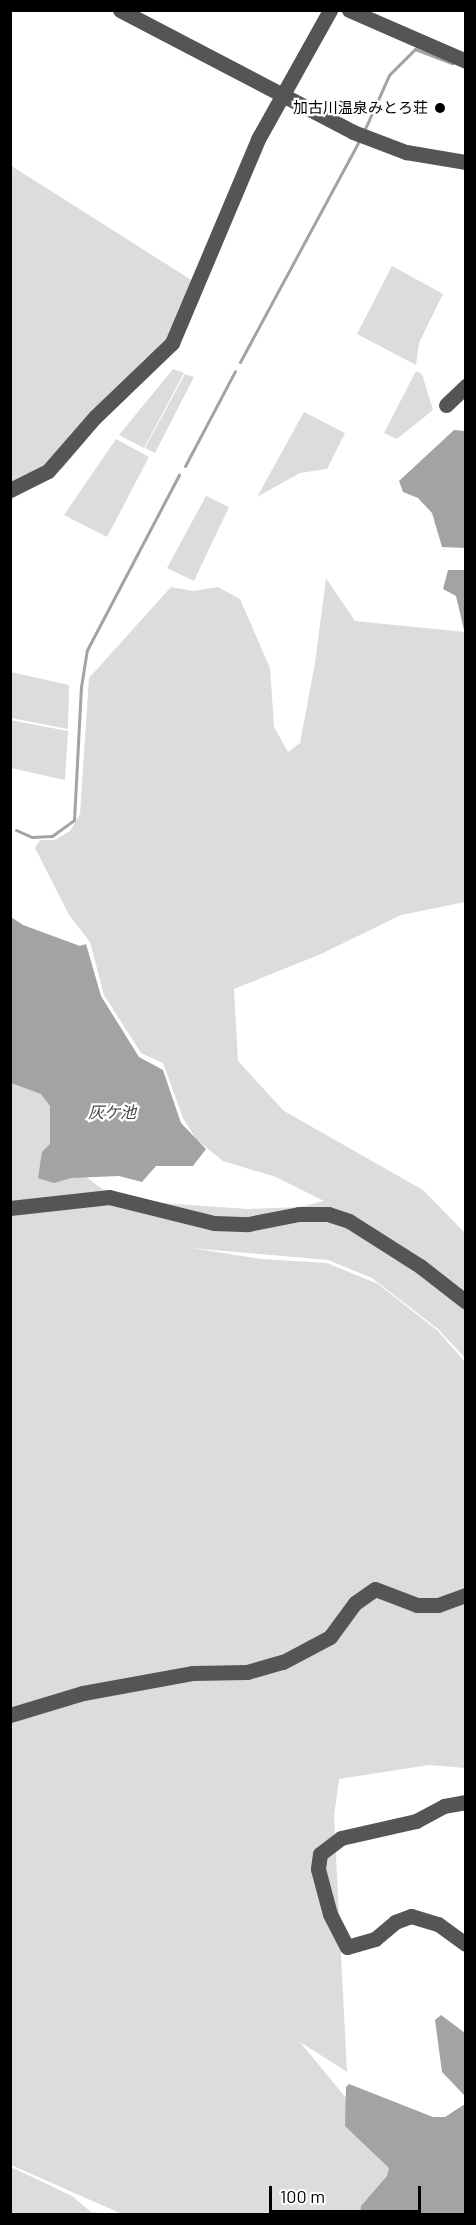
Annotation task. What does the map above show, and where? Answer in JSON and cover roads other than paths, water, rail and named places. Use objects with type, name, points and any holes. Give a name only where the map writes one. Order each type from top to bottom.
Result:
[{"type":"street","points":[[120,10],[353,132],[406,152],[465,162]]},
{"type":"street","points":[[10,490],[48,471],[95,417],[172,343],[258,139],[330,10]]},
{"type":"street","points":[[349,10],[465,61]]},
{"type":"street","points":[[446,405],[465,386]]},
{"type":"street","points":[[10,1208],[109,1197],[214,1223],[248,1224],[299,1214],[328,1214],[349,1221],[420,1266],[465,1302]]},
{"type":"street","points":[[10,1715],[64,1697],[193,1673],[246,1672],[283,1662],[330,1637],[355,1603],[375,1589],[417,1605],[438,1605],[465,1595]]},
{"type":"street","points":[[465,1802],[444,1806],[416,1821],[342,1838],[320,1854],[318,1869],[330,1914],[347,1947],[375,1939],[395,1922],[411,1916],[438,1924],[465,1944]]},
{"type":"water","points":[[454,430],[465,431],[465,548],[442,547],[432,513],[418,498],[403,492],[399,481]]},
{"type":"water","points":[[448,570],[465,570],[465,634],[456,596],[443,589]]},
{"type":"water","name":"灰ケ池","points":[[11,917],[23,925],[80,946],[86,944],[101,996],[139,1057],[163,1070],[181,1123],[206,1149],[193,1166],[156,1166],[142,1182],[119,1176],[71,1178],[54,1183],[38,1178],[42,1152],[50,1144],[50,1106],[41,1094],[11,1083]]},
{"type":"water","points":[[441,2015],[465,2033],[465,2096],[442,2072],[435,2020]]},
{"type":"water","points":[[349,2084],[433,2117],[445,2117],[465,2104],[465,2214],[360,2214],[361,2206],[387,2176],[389,2168],[345,2126],[346,2087]]},
{"type":"waterway","points":[[364,131],[389,75],[415,49],[452,63]]},
{"type":"waterway","points":[[240,362],[360,139]]},
{"type":"waterway","points":[[185,466],[235,371]]},
{"type":"waterway","points":[[16,830],[32,837],[52,836],[74,820],[81,687],[87,650],[179,475]]},
{"type":"place","name":"加古川温泉みとろ荘","points":[[440,108]]}]
